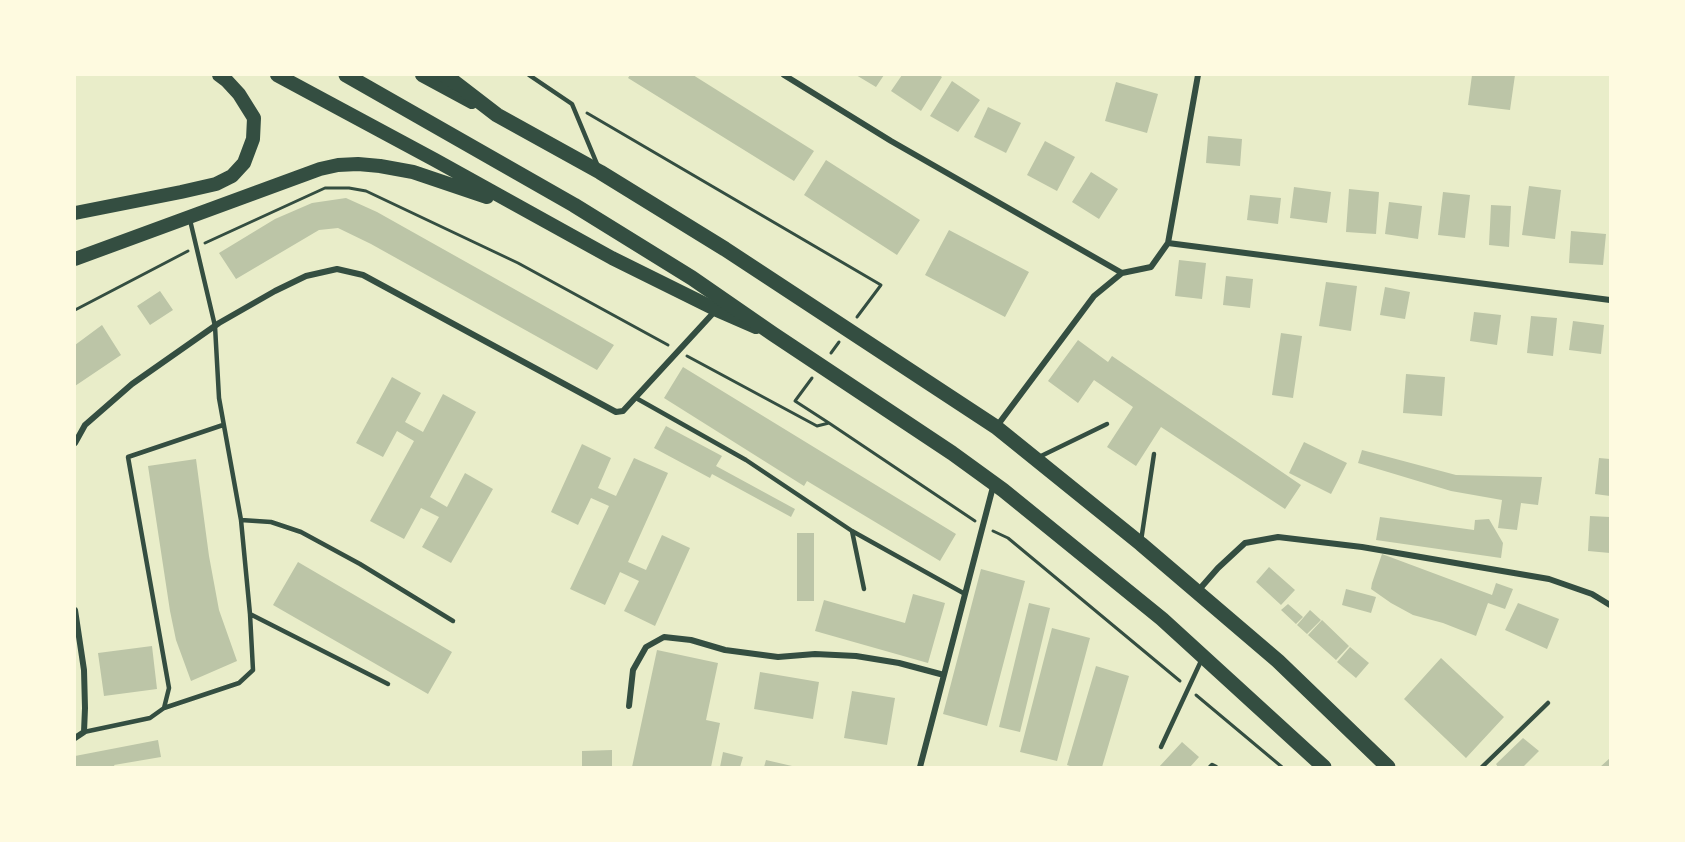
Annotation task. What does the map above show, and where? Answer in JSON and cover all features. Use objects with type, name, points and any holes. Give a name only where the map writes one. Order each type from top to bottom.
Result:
[{"type":"highway","points":[[346,75],[574,205],[692,278],[952,453],[993,483],[1162,619],[1204,656],[1317,765]]},
{"type":"highway","points":[[445,75],[497,116],[600,172],[724,249],[996,427],[1141,544],[1278,661],[1388,767]]},
{"type":"main road","points":[[79,212],[216,184],[232,176],[244,163],[254,139],[254,118],[239,94],[219,75]]},
{"type":"main road","points":[[277,75],[612,258],[717,310],[773,334]]},
{"type":"main road","points":[[422,75],[497,116]]},
{"type":"main road","points":[[75,259],[320,169],[358,164],[413,172],[528,212]]},
{"type":"street","points":[[784,75],[891,141],[1122,273]]},
{"type":"street","points":[[996,427],[1094,296],[1122,273],[1151,267],[1168,243],[1198,75]]},
{"type":"street","points":[[1168,243],[1610,300]]},
{"type":"street","points":[[75,443],[85,425],[132,384],[215,326],[306,276],[337,269],[363,275],[616,412],[623,411],[636,398],[717,310]]},
{"type":"street","points":[[920,767],[993,483]]},
{"type":"street","points":[[1197,592],[1245,543],[1278,537],[1362,548],[1549,579],[1592,594],[1610,605]]},
{"type":"street","points":[[75,610],[84,670],[85,708],[84,732],[75,738]]},
{"type":"street","points":[[629,706],[633,670],[646,647],[664,638],[691,640],[725,650],[778,657],[815,654],[856,656],[899,663],[944,675]]},
{"type":"lane","points":[[529,75],[572,104],[600,172]]},
{"type":"lane","points":[[84,732],[150,718],[164,708],[239,683],[253,670],[241,520],[219,398],[215,326],[189,217]]},
{"type":"lane","points":[[636,398],[746,460],[852,531],[965,594]]},
{"type":"lane","points":[[164,708],[169,688],[128,457],[223,424]]},
{"type":"lane","points":[[1036,459],[1107,424]]},
{"type":"lane","points":[[1141,544],[1154,454]]},
{"type":"lane","points":[[241,520],[271,522],[301,532],[360,564],[453,621]]},
{"type":"lane","points":[[852,531],[864,589]]},
{"type":"lane","points":[[250,614],[388,684]]},
{"type":"lane","points":[[1161,747],[1204,656]]},
{"type":"lane","points":[[1482,767],[1548,703]]},
{"type":"lane","points":[[1210,767],[1212,765],[1216,767]]},
{"type":"path","points":[[572,104],[881,285]]},
{"type":"path","points":[[75,310],[196,247],[325,188],[349,188],[366,192],[518,263],[817,426],[829,423]]},
{"type":"path","points":[[795,401],[982,526],[1008,538],[1282,767]]},
{"type":"building","points":[[630,75],[693,75],[814,151],[794,181],[628,78]]},
{"type":"building","points":[[856,75],[884,75],[876,87]]},
{"type":"building","points":[[902,75],[939,75],[942,77],[921,111],[891,91]]},
{"type":"building","points":[[1472,75],[1515,75],[1510,110],[1468,105]]},
{"type":"building","points":[[952,81],[980,100],[958,132],[930,116]]},
{"type":"building","points":[[1116,82],[1158,94],[1147,133],[1105,121]]},
{"type":"building","points":[[988,107],[1021,123],[1006,153],[974,137]]},
{"type":"building","points":[[1208,136],[1242,139],[1240,166],[1206,163]]},
{"type":"building","points":[[1045,141],[1075,157],[1057,191],[1027,175]]},
{"type":"building","points":[[826,160],[920,220],[897,255],[804,195]]},
{"type":"building","points":[[1091,172],[1118,189],[1099,219],[1072,202]]},
{"type":"building","points":[[1529,186],[1561,190],[1555,239],[1522,235]]},
{"type":"building","points":[[1294,187],[1331,192],[1327,223],[1290,218]]},
{"type":"building","points":[[1349,189],[1379,192],[1376,234],[1346,232]]},
{"type":"building","points":[[1443,192],[1470,195],[1465,238],[1438,235]]},
{"type":"building","points":[[1250,195],[1281,198],[1278,224],[1247,220]]},
{"type":"building","points":[[346,198],[377,212],[614,345],[597,370],[371,244],[338,228],[319,230],[236,279],[219,253],[275,219],[312,203]]},
{"type":"building","points":[[1389,202],[1422,206],[1418,239],[1385,234]]},
{"type":"building","points":[[1491,205],[1511,206],[1509,247],[1489,245]]},
{"type":"building","points":[[949,230],[1029,272],[1005,317],[925,275]]},
{"type":"building","points":[[1571,231],[1606,234],[1603,265],[1569,263]]},
{"type":"building","points":[[1179,260],[1206,263],[1202,299],[1175,296]]},
{"type":"building","points":[[1226,276],[1253,279],[1250,308],[1223,305]]},
{"type":"building","points":[[1326,282],[1357,286],[1351,331],[1319,326]]},
{"type":"building","points":[[1385,287],[1410,292],[1405,319],[1380,315]]},
{"type":"building","points":[[160,291],[173,310],[150,325],[137,306]]},
{"type":"building","points":[[1474,312],[1501,315],[1497,345],[1470,341]]},
{"type":"building","points":[[1531,316],[1557,318],[1553,356],[1527,353]]},
{"type":"building","points":[[1573,321],[1604,325],[1601,354],[1569,350]]},
{"type":"building","points":[[102,325],[121,355],[75,386],[75,345]]},
{"type":"building","points":[[1281,333],[1302,336],[1293,398],[1272,395]]},
{"type":"building","points":[[1078,340],[1108,362],[1112,356],[1301,485],[1285,509],[1161,427],[1136,466],[1107,447],[1133,407],[1094,380],[1078,403],[1048,381]]},
{"type":"building","points":[[683,367],[956,534],[940,561],[807,481],[804,486],[664,398]]},
{"type":"building","points":[[1406,374],[1445,377],[1442,416],[1403,413]]},
{"type":"building","points":[[392,377],[421,393],[405,422],[423,432],[443,394],[476,412],[430,497],[447,507],[465,473],[493,489],[451,563],[422,547],[439,517],[421,508],[404,539],[370,521],[414,441],[397,431],[383,457],[356,443]]},
{"type":"building","points":[[666,426],[722,456],[716,466],[795,509],[791,517],[712,474],[710,478],[654,448]]},
{"type":"building","points":[[1304,442],[1347,463],[1331,494],[1289,473]]},
{"type":"building","points":[[582,444],[611,458],[598,488],[616,496],[634,458],[668,473],[628,562],[646,570],[662,535],[690,548],[655,626],[624,611],[639,581],[620,572],[605,605],[570,589],[609,506],[591,498],[578,525],[551,512]]},
{"type":"building","points":[[1362,450],[1456,475],[1542,477],[1538,505],[1521,503],[1517,530],[1498,528],[1502,500],[1451,491],[1358,463]]},
{"type":"building","points":[[1599,458],[1610,459],[1610,496],[1595,494]]},
{"type":"building","points":[[196,459],[219,610],[237,661],[191,681],[176,640],[170,611],[148,466]]},
{"type":"building","points":[[1590,516],[1610,517],[1610,553],[1588,551]]},
{"type":"building","points":[[1380,517],[1474,530],[1475,520],[1489,519],[1503,543],[1501,558],[1376,540]]},
{"type":"building","points":[[797,533],[814,533],[814,601],[797,601]]},
{"type":"building","points":[[1382,554],[1492,595],[1496,583],[1513,589],[1505,609],[1488,603],[1476,636],[1443,623],[1413,615],[1371,589]]},
{"type":"building","points":[[298,562],[452,652],[428,694],[273,605]]},
{"type":"building","points":[[1269,567],[1295,590],[1281,605],[1256,582]]},
{"type":"building","points":[[981,569],[1025,581],[987,726],[943,714]]},
{"type":"building","points":[[1346,589],[1376,597],[1371,613],[1342,605]]},
{"type":"building","points":[[913,594],[945,603],[928,663],[815,631],[824,600],[905,623]]},
{"type":"building","points":[[1029,603],[1050,608],[1020,732],[999,727]]},
{"type":"building","points":[[1518,603],[1559,619],[1547,649],[1505,630]]},
{"type":"building","points":[[1288,604],[1303,617],[1296,624],[1281,610]]},
{"type":"building","points":[[1310,610],[1321,620],[1307,634],[1297,625]]},
{"type":"building","points":[[1322,620],[1349,646],[1336,660],[1308,635]]},
{"type":"building","points":[[1052,628],[1090,638],[1057,761],[1020,752]]},
{"type":"building","points":[[152,646],[157,689],[104,696],[98,653]]},
{"type":"building","points":[[1350,647],[1369,663],[1356,678],[1337,662]]},
{"type":"building","points":[[657,650],[718,663],[706,720],[720,723],[711,767],[632,767]]},
{"type":"building","points":[[1441,658],[1504,717],[1466,758],[1404,699]]},
{"type":"building","points":[[1096,666],[1129,676],[1102,767],[1073,767],[1067,765]]},
{"type":"building","points":[[760,672],[819,682],[813,719],[754,709]]},
{"type":"building","points":[[852,691],[895,698],[887,745],[844,738]]},
{"type":"building","points":[[1523,738],[1539,751],[1523,767],[1498,767],[1496,764]]},
{"type":"building","points":[[158,740],[161,757],[114,765],[115,767],[75,767],[75,756]]},
{"type":"building","points":[[1182,742],[1199,757],[1190,767],[1159,767]]},
{"type":"building","points":[[612,750],[612,767],[582,767],[582,751]]},
{"type":"building","points":[[723,752],[743,757],[740,767],[720,767]]},
{"type":"building","points":[[1610,758],[1610,767],[1600,767]]},
{"type":"building","points":[[766,760],[792,766],[792,767],[764,767]]}]
